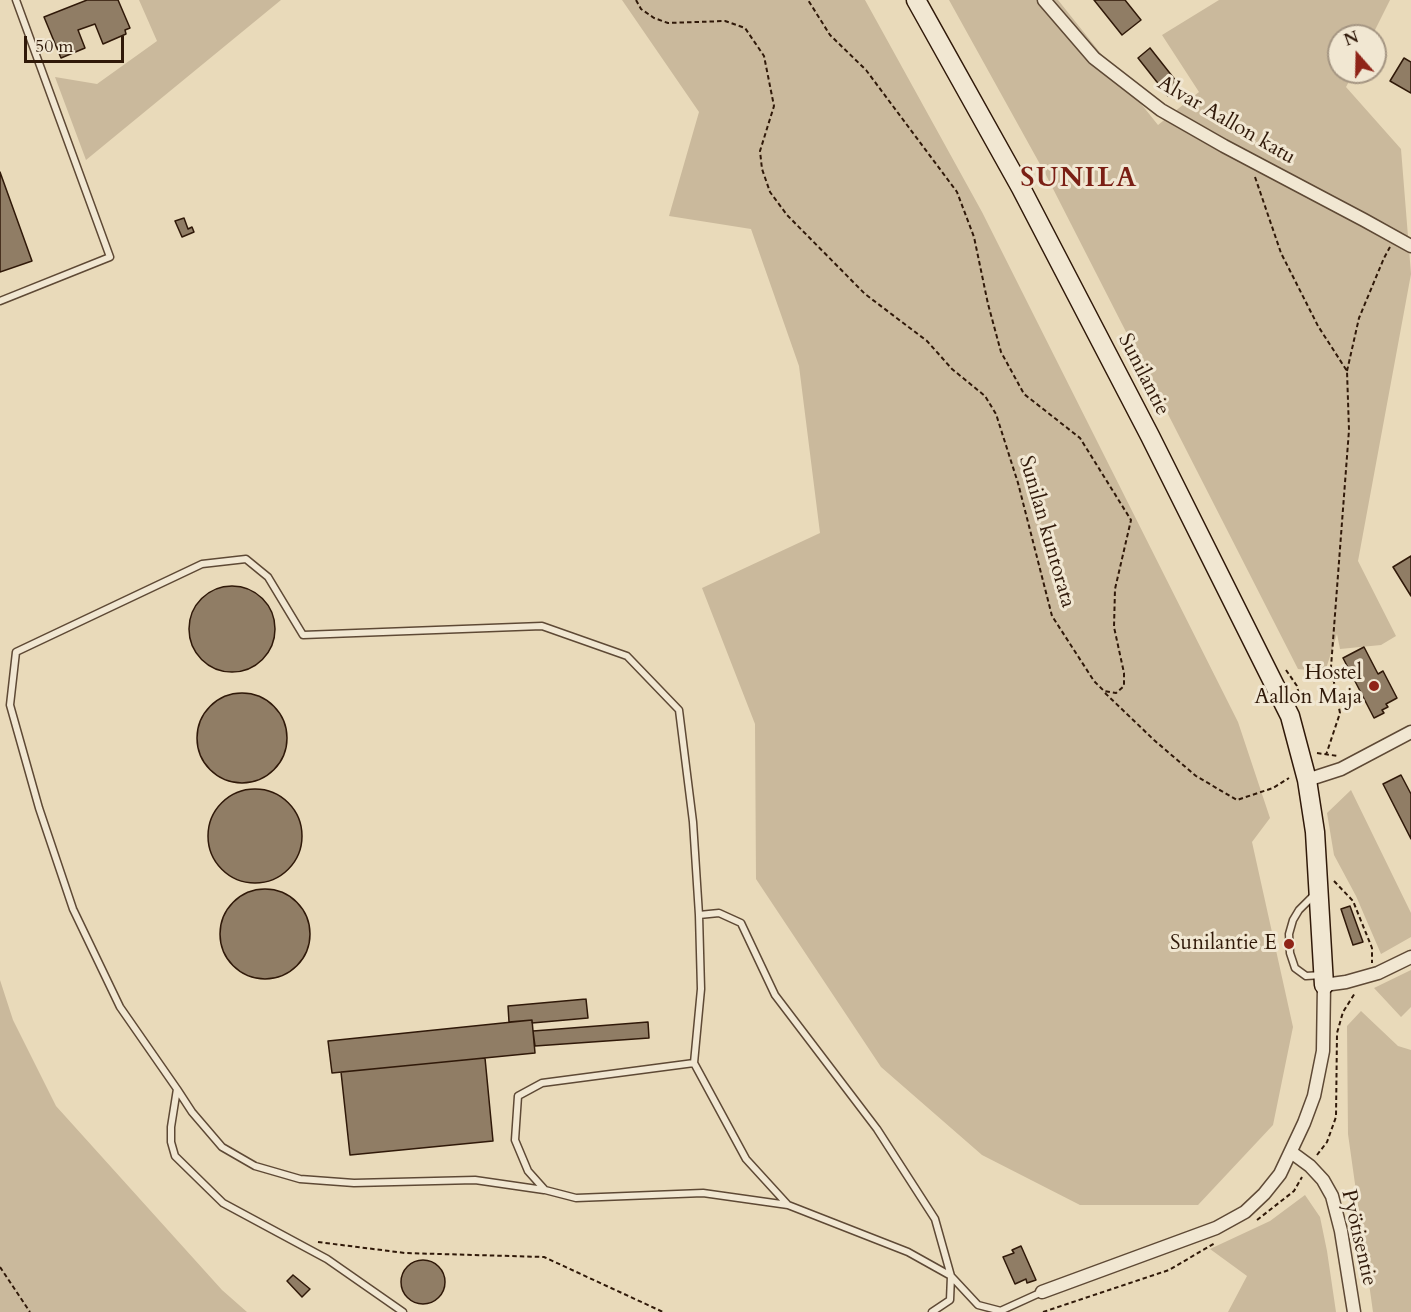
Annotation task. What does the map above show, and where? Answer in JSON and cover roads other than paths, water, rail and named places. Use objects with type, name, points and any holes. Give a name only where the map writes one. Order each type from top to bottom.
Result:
[{"type":"street","name":"Sunilantie","points":[[916,0],[1021,188],[1290,716],[1306,775],[1315,832],[1324,980]]},
{"type":"street","name":"Alvar Aallon katu","points":[[1044,0],[1094,58],[1161,110],[1411,246]]},
{"type":"street","points":[[1306,775],[1341,769],[1411,732]]},
{"type":"street","points":[[1042,1292],[1216,1228],[1245,1212],[1280,1174],[1304,1123],[1320,1072],[1323,1051],[1324,980],[1364,977],[1411,957]]},
{"type":"street","name":"Pyötisentie","points":[[1291,1152],[1310,1166],[1323,1180],[1332,1196],[1341,1231],[1354,1312]]},
{"type":"lane","points":[[0,301],[110,257],[16,0]]},
{"type":"lane","points":[[788,1205],[746,1159],[694,1063],[701,989],[699,915],[693,822],[679,710],[627,656],[542,626],[303,635],[268,577],[246,559],[202,564],[16,652],[10,705],[39,808],[73,909],[120,1007],[192,1112],[222,1147],[255,1166],[300,1179],[354,1183],[475,1180],[545,1190],[576,1198],[704,1193],[788,1205],[908,1252],[951,1276],[978,1305],[999,1311],[1042,1292]]},
{"type":"lane","points":[[1319,890],[1299,910],[1293,920],[1289,934],[1290,953],[1295,968],[1306,976],[1324,980]]},
{"type":"lane","points":[[699,915],[719,913],[741,923],[775,994],[877,1129],[935,1219],[951,1276],[950,1300],[932,1312]]},
{"type":"lane","points":[[545,1190],[528,1172],[515,1140],[518,1096],[542,1083],[694,1063]]},
{"type":"lane","points":[[177,1089],[171,1127],[171,1142],[176,1155],[223,1203],[327,1259],[403,1312]]},
{"type":"place","name":"Hostel Aallon Maja","points":[[1374,686]]},
{"type":"place","name":"Sunilantie E","points":[[1289,944]]},
{"type":"district","name":"SUNILA","points":[[1079,180]]}]
